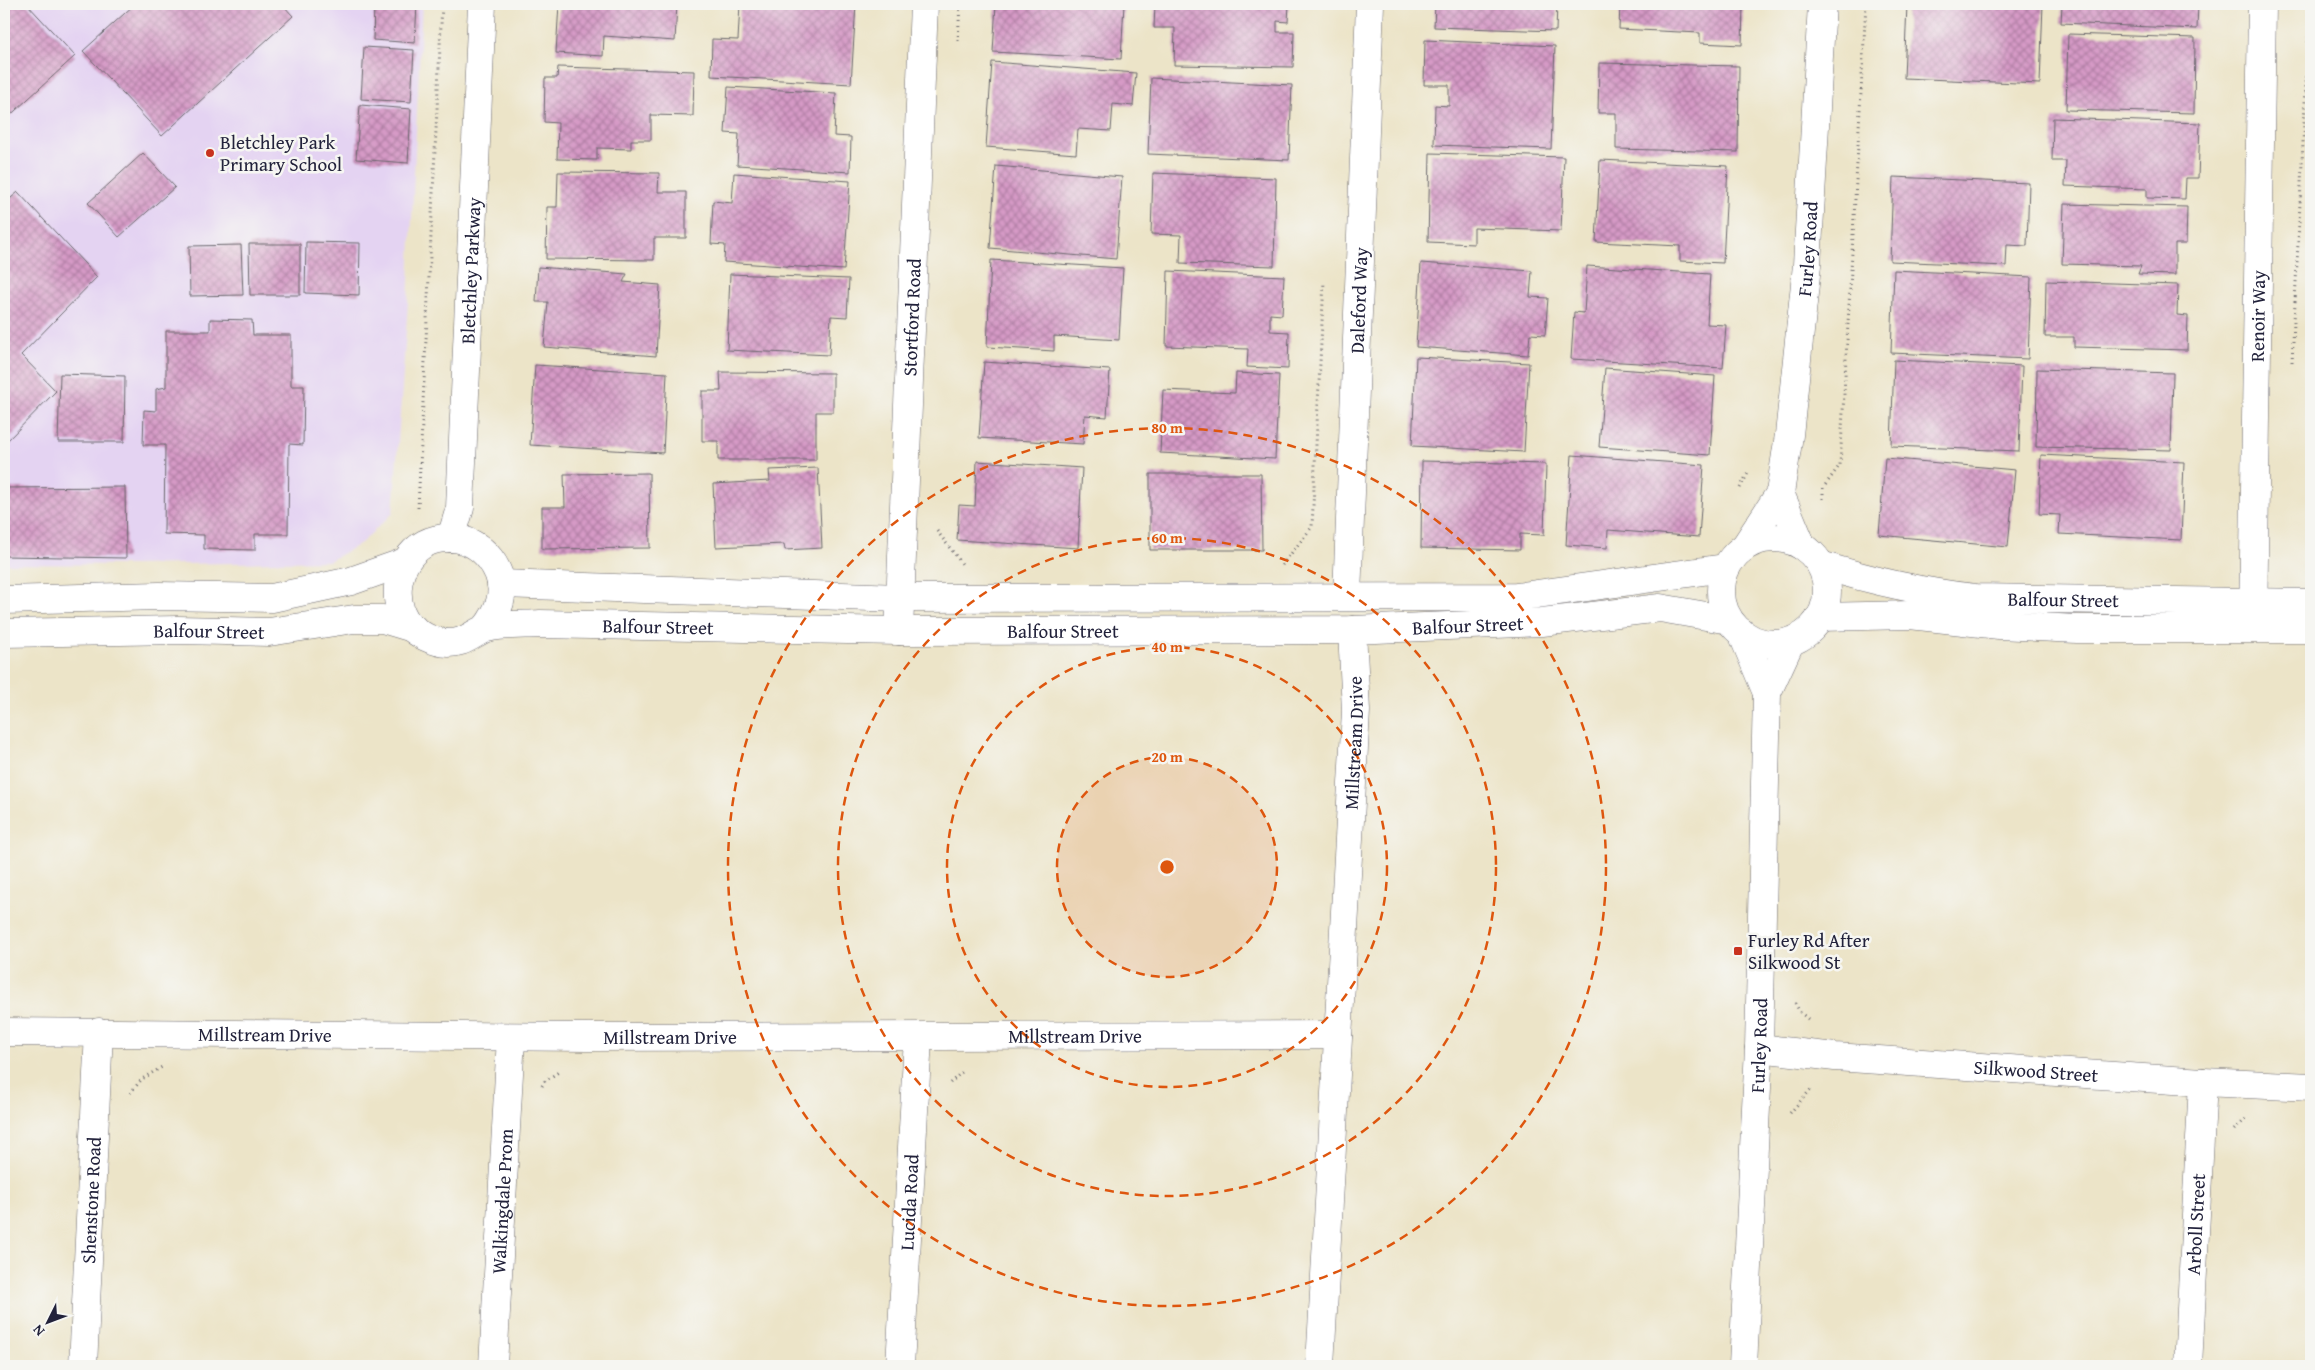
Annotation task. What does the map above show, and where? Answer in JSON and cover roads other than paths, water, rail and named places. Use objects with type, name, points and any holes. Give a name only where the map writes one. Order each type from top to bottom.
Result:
[{"type":"street","name":"Bletchley Parkway","points":[[451,538],[460,508],[482,4]]},
{"type":"street","name":"Stortford Road","points":[[899,631],[924,4]]},
{"type":"street","name":"Daleford Way","points":[[1347,596],[1370,4]]},
{"type":"street","name":"Furley Road","points":[[1746,545],[1780,493],[1807,265],[1822,4]]},
{"type":"street","name":"Renoir Way","points":[[2254,615],[2262,4]]},
{"type":"street","points":[[1780,493],[1826,582],[1827,600],[1820,617]]},
{"type":"street","name":"Balfour Street","points":[[501,584],[900,598],[1516,597],[1725,568],[1734,555],[1746,545],[1760,539],[1774,537],[1789,540],[1811,555],[1868,580],[1930,593],[1975,598],[2254,615],[2311,629]]},
{"type":"street","name":"Balfour Street","points":[[4,600],[159,596],[272,598],[351,581],[405,562],[418,549],[433,540],[451,538]]},
{"type":"street","points":[[451,538],[466,541],[478,547],[489,557],[497,570],[501,584],[501,600],[495,615],[486,628]]},
{"type":"street","points":[[405,562],[398,579],[397,591],[403,615],[412,628]]},
{"type":"street","points":[[1725,568],[1721,586],[1722,604],[1736,627]]},
{"type":"street","points":[[1130,597],[1130,630]]},
{"type":"street","name":"Balfour Street","points":[[4,633],[178,630],[269,632],[354,619],[383,619],[412,628],[426,637],[441,642],[458,642],[472,637],[486,628],[540,624],[899,631],[1352,630],[1542,622],[1660,608],[1736,627],[1757,641],[1774,644],[1791,641],[1813,627],[1820,617],[1910,614],[1999,625],[2077,629],[2254,615],[2311,603]]},
{"type":"street","name":"Furley Road","points":[[1736,627],[1767,693]]},
{"type":"street","name":"Millstream Drive","points":[[1320,1366],[1356,711],[1352,630]]},
{"type":"street","name":"Furley Road","points":[[1743,1366],[1759,1048],[1767,693],[1791,641]]},
{"type":"street","name":"Millstream Drive","points":[[4,1032],[511,1037],[918,1038],[1338,1035]]},
{"type":"street","name":"Shenstone Road","points":[[83,1366],[99,1032]]},
{"type":"street","name":"Walkingdale Prom","points":[[493,1366],[511,1037]]},
{"type":"street","name":"Lucida Road","points":[[900,1366],[918,1038]]},
{"type":"street","name":"Silkwood Street","points":[[1759,1048],[1835,1057],[2203,1082],[2311,1087]]},
{"type":"street","name":"Arboll Street","points":[[2188,1366],[2203,1082]]},
{"type":"place","name":"Bletchley Park Primary School","points":[[210,153]]},
{"type":"place","name":"Furley Rd After Silkwood St","points":[[1738,951]]}]
